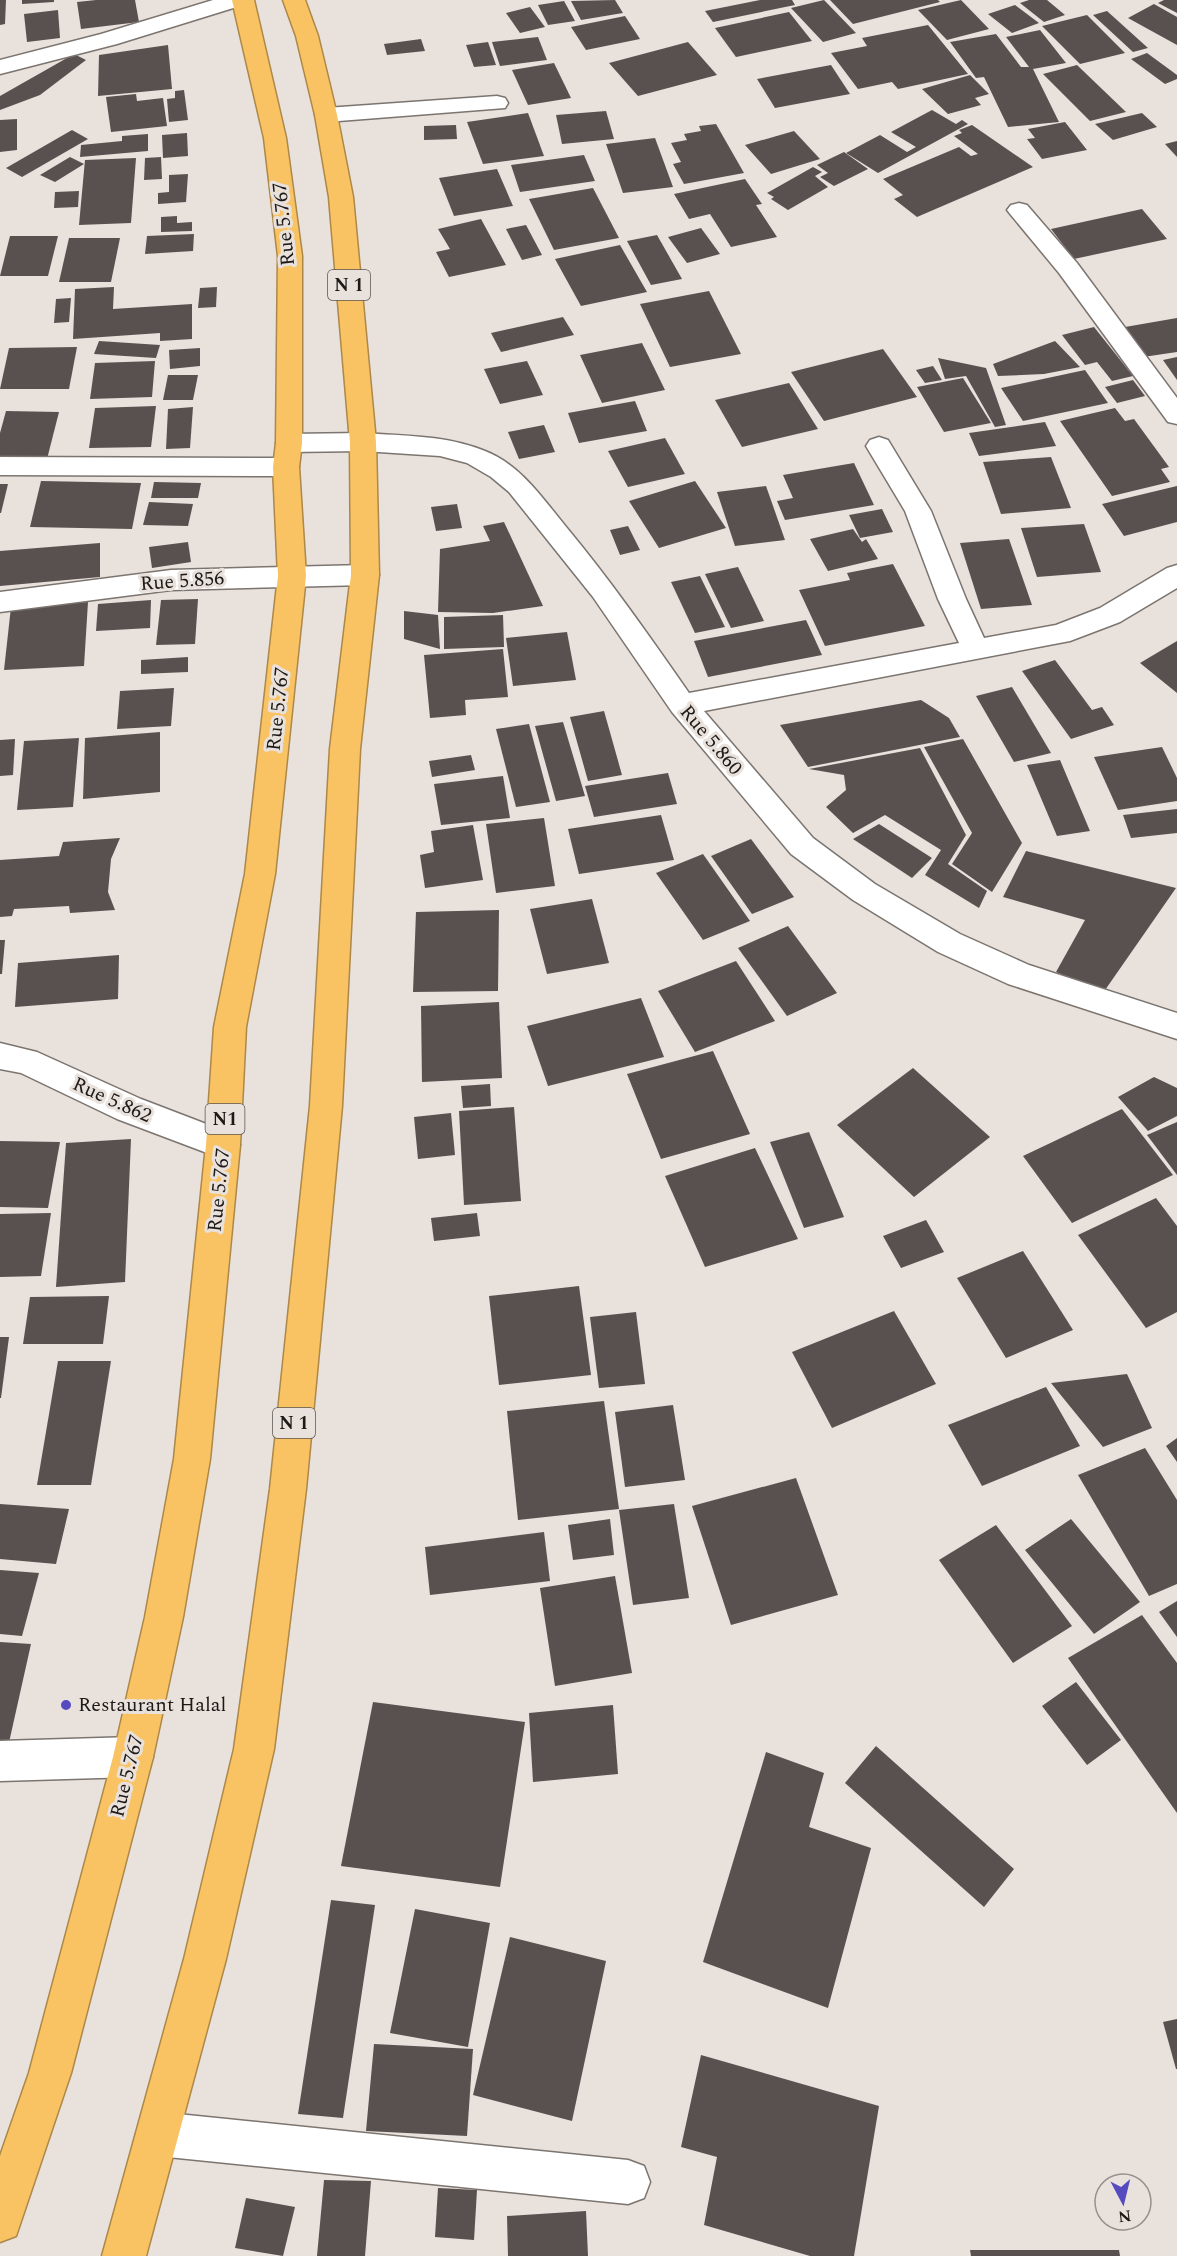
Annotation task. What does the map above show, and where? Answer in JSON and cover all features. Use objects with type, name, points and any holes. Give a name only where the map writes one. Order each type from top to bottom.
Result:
[{"type":"highway","name":"Rue 5.767","points":[[0,2220],[50,2073],[133,1757],[164,1617],[192,1459],[223,1146],[230,1027],[260,874],[292,576],[287,455],[290,256],[275,138],[243,0]]},
{"type":"highway","name":"N 1","points":[[124,2256],[205,1959],[256,1737],[288,1489],[325,1117],[345,749],[365,575],[363,442],[341,197],[326,115],[307,36],[294,0]]},
{"type":"street","points":[[0,67],[109,39],[235,0]]},
{"type":"street","points":[[326,115],[497,103]]},
{"type":"street","points":[[1019,210],[1068,268],[1177,416]]},
{"type":"street","name":"Rue 5.860","points":[[0,466],[287,455],[363,442],[440,447],[476,457],[500,471],[518,486],[603,590],[682,705],[802,846],[864,892],[949,943],[1019,975],[1177,1026]]},
{"type":"street","points":[[879,446],[918,511],[952,599],[976,650]]},
{"type":"street","name":"Rue 5.856","points":[[0,602],[171,580],[365,575]]},
{"type":"street","points":[[682,705],[1060,634],[1110,615],[1177,575]]},
{"type":"street","name":"Rue 5.862","points":[[0,1056],[26,1061],[129,1109],[223,1146]]},
{"type":"street","points":[[0,1761],[133,1757]]},
{"type":"street","points":[[158,2134],[628,2182]]},
{"type":"building","points":[[0,0],[6,0],[5,24],[0,25]]},
{"type":"building","points":[[22,0],[54,0],[54,2],[22,4]]},
{"type":"building","points":[[135,0],[139,22],[81,29],[77,2]]},
{"type":"building","points":[[615,0],[623,13],[581,20],[571,1]]},
{"type":"building","points":[[760,0],[792,0],[795,5],[713,22],[705,11]]},
{"type":"building","points":[[824,0],[856,33],[823,42],[791,8]]},
{"type":"building","points":[[830,0],[938,0],[940,2],[853,24]]},
{"type":"building","points":[[961,0],[989,29],[947,40],[918,10]]},
{"type":"building","points":[[1029,0],[1047,0],[1065,15],[1044,22],[1020,3]]},
{"type":"building","points":[[1164,0],[1177,0],[1177,13],[1158,3]]},
{"type":"building","points":[[564,1],[575,21],[548,25],[538,5]]},
{"type":"building","points":[[1154,4],[1177,17],[1177,45],[1128,18]]},
{"type":"building","points":[[1015,5],[1039,23],[1012,33],[988,14]]},
{"type":"building","points":[[530,7],[545,27],[520,33],[506,13]]},
{"type":"building","points":[[58,10],[60,38],[27,42],[24,14]]},
{"type":"building","points":[[1107,11],[1148,48],[1133,52],[1093,15]]},
{"type":"building","points":[[789,12],[812,41],[736,57],[715,28]]},
{"type":"building","points":[[1087,15],[1125,53],[1080,64],[1042,26]]},
{"type":"building","points":[[625,16],[640,39],[586,50],[571,27]]},
{"type":"building","points":[[928,25],[968,74],[898,89],[892,82],[858,89],[831,53],[867,46],[862,38]]},
{"type":"building","points":[[1040,30],[1066,63],[1033,69],[1059,122],[1008,127],[984,77],[976,78],[950,42],[996,34],[1021,67],[1029,67],[1006,37]]},
{"type":"building","points":[[538,37],[547,60],[500,66],[492,42]]},
{"type":"building","points":[[421,39],[425,51],[387,55],[384,44]]},
{"type":"building","points":[[488,42],[496,65],[474,67],[466,45]]},
{"type":"building","points":[[688,42],[717,75],[638,96],[609,63]]},
{"type":"building","points":[[168,45],[172,89],[98,96],[99,55]]},
{"type":"building","points":[[1147,53],[1177,75],[1177,79],[1165,84],[1131,59]]},
{"type":"building","points":[[74,54],[86,60],[40,95],[0,110],[0,96]]},
{"type":"building","points":[[554,63],[571,98],[528,105],[512,70]]},
{"type":"building","points":[[831,65],[850,94],[775,108],[757,79]]},
{"type":"building","points":[[1077,65],[1126,112],[1090,121],[1043,74]]},
{"type":"building","points":[[970,75],[989,94],[975,98],[981,105],[948,114],[922,89]]},
{"type":"building","points":[[184,90],[188,120],[169,122],[167,99],[175,98],[175,91]]},
{"type":"building","points":[[136,94],[137,101],[163,98],[167,126],[111,132],[106,97]]},
{"type":"building","points":[[932,110],[956,124],[962,120],[968,124],[878,173],[846,153],[880,135],[907,152],[916,147],[891,132]]},
{"type":"building","points":[[606,111],[614,139],[562,144],[556,115]]},
{"type":"building","points":[[528,113],[544,156],[483,164],[467,122]]},
{"type":"building","points":[[1142,113],[1157,127],[1113,140],[1095,124]]},
{"type":"building","points":[[17,119],[17,150],[0,152],[0,120]]},
{"type":"building","points":[[1065,122],[1087,150],[1042,159],[1027,139],[1035,138],[1028,129]]},
{"type":"building","points":[[716,124],[744,173],[684,184],[673,164],[681,162],[671,143],[687,140],[684,134],[701,131],[699,126]]},
{"type":"building","points":[[456,125],[457,139],[424,140],[424,126]]},
{"type":"building","points":[[972,125],[1033,167],[917,217],[894,199],[903,195],[883,179],[959,147],[971,156],[978,154],[954,136],[962,133],[959,130]]},
{"type":"building","points":[[72,130],[88,139],[22,177],[6,168]]},
{"type":"building","points":[[794,131],[820,159],[771,174],[745,145]]},
{"type":"building","points":[[187,133],[188,156],[163,158],[162,135]]},
{"type":"building","points":[[148,134],[148,151],[80,157],[81,145],[122,141],[122,136]]},
{"type":"building","points":[[655,138],[673,187],[623,193],[606,144]]},
{"type":"building","points":[[1177,141],[1177,157],[1165,144]]},
{"type":"building","points":[[844,152],[868,169],[834,186],[820,177],[828,173],[817,165]]},
{"type":"building","points":[[584,155],[595,181],[520,192],[511,165]]},
{"type":"building","points":[[70,157],[84,164],[55,182],[40,175]]},
{"type":"building","points":[[161,157],[162,179],[144,180],[145,158]]},
{"type":"building","points":[[136,158],[131,223],[79,225],[85,160]]},
{"type":"building","points":[[813,167],[822,172],[815,176],[828,187],[788,210],[771,199],[774,197],[767,193]]},
{"type":"building","points":[[497,169],[513,206],[454,216],[439,178]]},
{"type":"building","points":[[188,174],[186,202],[158,204],[158,193],[169,192],[169,175]]},
{"type":"building","points":[[745,179],[762,204],[756,205],[777,237],[731,247],[710,214],[689,219],[674,194]]},
{"type":"building","points":[[593,188],[619,238],[554,250],[529,199]]},
{"type":"building","points":[[79,191],[78,207],[54,208],[55,192]]},
{"type":"building","points":[[1142,209],[1167,239],[1074,259],[1051,229]]},
{"type":"building","points":[[177,216],[177,223],[192,222],[192,231],[161,232],[161,217]]},
{"type":"building","points":[[481,219],[506,265],[449,277],[436,252],[450,249],[438,229]]},
{"type":"building","points":[[526,225],[542,255],[522,260],[506,229]]},
{"type":"building","points":[[701,228],[720,254],[687,263],[668,237]]},
{"type":"building","points":[[194,234],[193,251],[145,254],[147,236]]},
{"type":"building","points":[[657,235],[682,279],[651,285],[627,241]]},
{"type":"building","points":[[10,236],[58,236],[48,276],[0,276]]},
{"type":"building","points":[[69,238],[120,238],[111,282],[59,282]]},
{"type":"building","points":[[620,245],[647,292],[581,306],[555,259]]},
{"type":"building","points":[[114,287],[113,309],[192,304],[192,339],[160,341],[160,333],[73,339],[75,289]]},
{"type":"building","points":[[217,287],[216,307],[198,308],[200,288]]},
{"type":"building","points":[[709,291],[741,354],[670,367],[640,304]]},
{"type":"building","points":[[71,298],[69,322],[54,323],[56,299]]},
{"type":"building","points":[[563,317],[574,335],[501,352],[491,333]]},
{"type":"building","points":[[1177,318],[1177,352],[1143,357],[1125,327]]},
{"type":"building","points":[[1094,327],[1133,376],[1112,381],[1097,362],[1085,365],[1062,335]]},
{"type":"building","points":[[99,341],[160,345],[156,358],[94,354]]},
{"type":"building","points":[[1055,341],[1080,367],[1044,374],[998,376],[993,364]]},
{"type":"building","points":[[642,343],[665,390],[602,403],[580,355]]},
{"type":"building","points":[[77,347],[69,389],[0,389],[9,348]]},
{"type":"building","points":[[200,348],[200,366],[170,369],[169,350]]},
{"type":"building","points":[[883,349],[917,397],[824,421],[791,372]]},
{"type":"building","points":[[1177,357],[1177,380],[1163,360]]},
{"type":"building","points":[[938,358],[986,368],[1006,425],[995,427],[966,376],[945,379]]},
{"type":"building","points":[[155,361],[152,397],[90,399],[95,363]]},
{"type":"building","points":[[527,361],[543,395],[500,404],[484,369]]},
{"type":"building","points":[[933,366],[942,380],[925,383],[916,370]]},
{"type":"building","points":[[1085,370],[1108,403],[1023,421],[1001,388]]},
{"type":"building","points":[[168,375],[198,375],[193,400],[163,400]]},
{"type":"building","points":[[963,378],[991,423],[944,432],[917,387]]},
{"type":"building","points":[[1133,380],[1145,396],[1117,403],[1105,387]]},
{"type":"building","points":[[789,383],[818,429],[742,447],[715,400]]},
{"type":"building","points":[[635,401],[647,431],[579,443],[568,413]]},
{"type":"building","points":[[156,406],[151,447],[89,448],[95,408]]},
{"type":"building","points":[[193,407],[190,448],[166,449],[168,409]]},
{"type":"building","points":[[1115,408],[1125,421],[1134,419],[1169,467],[1161,469],[1170,482],[1112,496],[1060,421]]},
{"type":"building","points":[[6,411],[59,412],[46,463],[0,463],[0,433]]},
{"type":"building","points":[[1045,422],[1056,446],[979,456],[969,433]]},
{"type":"building","points":[[544,425],[555,452],[519,459],[508,432]]},
{"type":"building","points":[[665,438],[685,474],[628,487],[608,451]]},
{"type":"building","points":[[1051,457],[1071,508],[1001,514],[983,462]]},
{"type":"building","points":[[854,463],[874,505],[785,520],[777,501],[793,498],[783,475]]},
{"type":"building","points":[[41,481],[141,483],[132,529],[30,527]]},
{"type":"building","points":[[695,481],[726,528],[659,548],[629,501]]},
{"type":"building","points":[[154,482],[201,483],[198,498],[151,498]]},
{"type":"building","points":[[0,484],[8,484],[1,513],[0,513]]},
{"type":"building","points":[[766,486],[785,540],[735,546],[717,492]]},
{"type":"building","points":[[1177,486],[1177,522],[1124,536],[1102,504]]},
{"type":"building","points":[[149,502],[193,504],[188,526],[143,525]]},
{"type":"building","points":[[457,504],[462,528],[436,531],[431,507]]},
{"type":"building","points":[[882,509],[893,532],[860,538],[849,515]]},
{"type":"building","points":[[504,522],[543,606],[493,613],[438,612],[440,549],[490,541],[483,526]]},
{"type":"building","points":[[1084,524],[1101,572],[1037,577],[1021,528]]},
{"type":"building","points":[[628,526],[640,550],[620,555],[610,530]]},
{"type":"building","points":[[853,529],[862,542],[866,539],[878,559],[828,571],[810,539]]},
{"type":"building","points":[[1009,539],[1032,605],[981,609],[960,543]]},
{"type":"building","points":[[188,542],[191,562],[152,568],[149,547]]},
{"type":"building","points":[[100,543],[100,577],[0,586],[0,551]]},
{"type":"building","points":[[893,564],[925,626],[825,646],[799,590],[850,580],[847,573]]},
{"type":"building","points":[[738,567],[764,621],[731,628],[705,574]]},
{"type":"building","points":[[700,576],[725,627],[695,633],[671,582]]},
{"type":"building","points":[[198,599],[195,644],[156,645],[161,600]]},
{"type":"building","points":[[151,600],[150,628],[96,631],[98,604]]},
{"type":"building","points":[[88,602],[84,666],[4,670],[11,607]]},
{"type":"building","points":[[404,611],[438,615],[440,649],[404,639]]},
{"type":"building","points":[[503,615],[504,647],[444,649],[444,617]]},
{"type":"building","points":[[806,620],[822,655],[708,677],[694,641]]},
{"type":"building","points":[[567,632],[576,680],[513,686],[506,638]]},
{"type":"building","points":[[1177,641],[1177,693],[1140,663]]},
{"type":"building","points":[[503,649],[508,697],[465,700],[466,715],[430,718],[424,655]]},
{"type":"building","points":[[188,657],[188,672],[141,674],[141,660]]},
{"type":"building","points":[[1055,660],[1092,710],[1102,707],[1114,725],[1071,739],[1022,671]]},
{"type":"building","points":[[1012,687],[1051,753],[1014,762],[976,696]]},
{"type":"building","points":[[174,688],[171,726],[117,729],[120,691]]},
{"type":"building","points":[[921,700],[949,718],[960,737],[808,767],[780,725]]},
{"type":"building","points":[[604,711],[622,775],[588,781],[570,717]]},
{"type":"building","points":[[563,722],[585,796],[556,801],[535,726]]},
{"type":"building","points":[[529,724],[550,802],[516,807],[496,729]]},
{"type":"building","points":[[160,732],[160,792],[83,799],[85,738]]},
{"type":"building","points":[[79,738],[73,807],[17,810],[24,741]]},
{"type":"building","points":[[15,739],[13,775],[0,776],[0,740]]},
{"type":"building","points":[[963,739],[1022,843],[992,892],[952,864],[972,833],[924,747]]},
{"type":"building","points":[[1162,747],[1177,778],[1177,801],[1118,810],[1094,757]]},
{"type":"building","points":[[920,748],[966,835],[948,864],[987,891],[979,908],[925,875],[941,850],[885,815],[853,833],[826,807],[846,790],[844,775],[809,769]]},
{"type":"building","points":[[471,755],[475,770],[432,777],[429,761]]},
{"type":"building","points":[[1060,760],[1090,831],[1057,836],[1027,765]]},
{"type":"building","points":[[668,773],[677,804],[594,817],[585,786]]},
{"type":"building","points":[[503,776],[510,818],[441,825],[434,784]]},
{"type":"building","points":[[1177,809],[1177,833],[1131,838],[1123,815]]},
{"type":"building","points":[[661,815],[674,860],[579,874],[568,829]]},
{"type":"building","points":[[544,818],[555,886],[496,893],[486,824]]},
{"type":"building","points":[[879,824],[932,858],[912,878],[853,839]]},
{"type":"building","points":[[473,825],[483,880],[425,888],[420,855],[434,852],[431,831]]},
{"type":"building","points":[[120,838],[111,859],[108,892],[115,910],[70,913],[69,906],[14,909],[12,916],[0,917],[0,860],[59,856],[63,842]]},
{"type":"building","points":[[751,839],[794,897],[752,914],[711,856]]},
{"type":"building","points":[[1026,851],[1176,888],[1103,993],[1056,972],[1085,920],[1003,897]]},
{"type":"building","points":[[703,854],[750,921],[703,940],[656,873]]},
{"type":"building","points":[[592,899],[609,963],[547,974],[530,909]]},
{"type":"building","points":[[499,910],[498,991],[413,992],[416,912]]},
{"type":"building","points":[[788,926],[837,993],[787,1016],[738,948]]},
{"type":"building","points":[[0,940],[5,940],[2,974],[0,974]]},
{"type":"building","points":[[119,955],[118,999],[15,1007],[18,963]]},
{"type":"building","points":[[736,961],[775,1021],[695,1052],[658,991]]},
{"type":"building","points":[[641,998],[664,1057],[548,1086],[527,1026]]},
{"type":"building","points":[[499,1002],[502,1078],[422,1082],[421,1006]]},
{"type":"building","points":[[713,1051],[750,1134],[661,1159],[627,1074]]},
{"type":"building","points":[[913,1068],[990,1137],[914,1197],[837,1125]]},
{"type":"building","points":[[1154,1077],[1177,1088],[1177,1116],[1148,1131],[1118,1097]]},
{"type":"building","points":[[490,1084],[491,1106],[463,1108],[461,1086]]},
{"type":"building","points":[[514,1107],[521,1201],[464,1205],[459,1111]]},
{"type":"building","points":[[1122,1109],[1173,1175],[1072,1223],[1023,1156]]},
{"type":"building","points":[[451,1113],[455,1155],[418,1159],[414,1117]]},
{"type":"building","points":[[1177,1122],[1177,1175],[1147,1135]]},
{"type":"building","points":[[809,1132],[844,1217],[804,1228],[770,1142]]},
{"type":"building","points":[[131,1139],[125,1282],[56,1287],[66,1143]]},
{"type":"building","points":[[0,1141],[60,1142],[48,1208],[0,1207]]},
{"type":"building","points":[[755,1148],[798,1239],[705,1267],[665,1176]]},
{"type":"building","points":[[1156,1198],[1177,1226],[1177,1312],[1146,1328],[1078,1235]]},
{"type":"building","points":[[51,1213],[41,1276],[0,1277],[0,1214]]},
{"type":"building","points":[[477,1213],[480,1236],[434,1241],[431,1218]]},
{"type":"building","points":[[926,1220],[944,1252],[901,1268],[883,1236]]},
{"type":"building","points":[[1023,1251],[1073,1330],[1006,1358],[957,1278]]},
{"type":"building","points":[[579,1286],[591,1375],[499,1385],[489,1296]]},
{"type":"building","points":[[109,1296],[103,1344],[23,1344],[30,1297]]},
{"type":"building","points":[[894,1311],[936,1384],[832,1428],[792,1352]]},
{"type":"building","points":[[636,1312],[645,1384],[599,1388],[590,1317]]},
{"type":"building","points":[[0,1337],[9,1337],[1,1398],[0,1398]]},
{"type":"building","points":[[58,1361],[111,1361],[91,1485],[37,1485]]},
{"type":"building","points":[[1127,1374],[1152,1428],[1103,1447],[1051,1383]]},
{"type":"building","points":[[1046,1387],[1080,1446],[982,1486],[948,1425]]},
{"type":"building","points":[[604,1401],[619,1509],[518,1520],[507,1411]]},
{"type":"building","points":[[673,1405],[685,1480],[625,1487],[615,1412]]},
{"type":"building","points":[[1177,1438],[1177,1462],[1166,1446]]},
{"type":"building","points":[[1145,1448],[1177,1500],[1177,1584],[1149,1596],[1078,1475]]},
{"type":"building","points":[[796,1478],[838,1595],[731,1625],[692,1506]]},
{"type":"building","points":[[0,1504],[69,1509],[56,1564],[0,1559]]},
{"type":"building","points":[[674,1504],[689,1598],[633,1605],[619,1510]]},
{"type":"building","points":[[610,1519],[614,1555],[573,1560],[568,1525]]},
{"type":"building","points":[[1071,1519],[1140,1602],[1094,1634],[1025,1550]]},
{"type":"building","points":[[996,1525],[1072,1626],[1013,1663],[939,1560]]},
{"type":"building","points":[[544,1532],[550,1581],[430,1595],[425,1547]]},
{"type":"building","points":[[0,1570],[39,1573],[22,1636],[0,1634]]},
{"type":"building","points":[[615,1576],[632,1673],[555,1686],[540,1588]]},
{"type":"building","points":[[1177,1601],[1177,1637],[1159,1612]]},
{"type":"building","points":[[1142,1615],[1177,1663],[1177,1813],[1068,1658]]},
{"type":"building","points":[[0,1642],[31,1644],[6,1756],[0,1755]]},
{"type":"building","points":[[1076,1682],[1121,1740],[1087,1765],[1042,1706]]},
{"type":"building","points":[[373,1702],[525,1722],[500,1887],[341,1866]]},
{"type":"building","points":[[613,1705],[618,1774],[533,1782],[529,1713]]},
{"type":"building","points":[[876,1746],[1014,1869],[984,1907],[845,1783]]},
{"type":"building","points":[[766,1752],[824,1773],[809,1827],[871,1848],[828,2008],[703,1962]]},
{"type":"building","points":[[331,1900],[375,1905],[343,2118],[298,2114]]},
{"type":"building","points":[[415,1909],[490,1923],[468,2047],[390,2033]]},
{"type":"building","points":[[510,1937],[606,1961],[572,2121],[473,2095]]},
{"type":"building","points":[[1177,2019],[1177,2069],[1176,2069],[1163,2022]]},
{"type":"building","points":[[374,2044],[473,2049],[467,2136],[366,2131]]},
{"type":"building","points":[[701,2055],[879,2106],[854,2256],[810,2256],[704,2225],[717,2157],[681,2147]]},
{"type":"building","points":[[324,2180],[371,2181],[365,2256],[317,2256]]},
{"type":"building","points":[[438,2188],[477,2190],[474,2240],[435,2237]]},
{"type":"building","points":[[246,2198],[295,2207],[283,2256],[235,2248]]},
{"type":"building","points":[[586,2211],[588,2256],[508,2256],[507,2216]]},
{"type":"building","points":[[970,2250],[1119,2250],[1120,2256],[971,2256]]},
{"type":"place","name":"Restaurant Halal","points":[[66,1705]]}]
